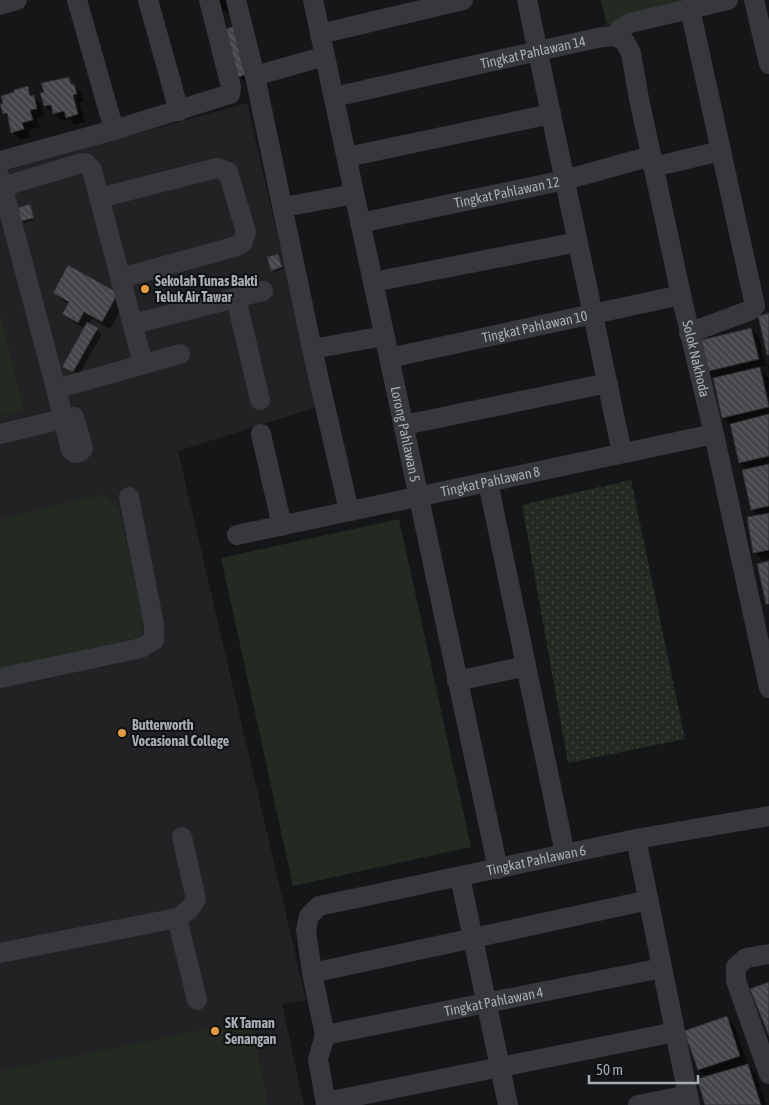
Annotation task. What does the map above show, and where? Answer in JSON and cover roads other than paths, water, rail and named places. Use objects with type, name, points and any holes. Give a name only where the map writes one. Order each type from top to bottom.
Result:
[{"type":"street","points":[[0,4],[17,0]]},
{"type":"street","points":[[77,0],[114,130]]},
{"type":"street","points":[[148,0],[179,110]]},
{"type":"street","points":[[0,161],[114,130],[230,94],[231,87],[209,0]]},
{"type":"street","points":[[236,0],[284,207],[312,349],[349,512]]},
{"type":"street","name":"Lorong Pahlawan 5","points":[[313,0],[498,868]]},
{"type":"street","points":[[320,34],[463,0]]},
{"type":"street","points":[[527,0],[622,453]]},
{"type":"street","name":"Tingkat Pahlawan 14","points":[[334,97],[602,37],[616,36],[620,29],[630,23],[728,0]]},
{"type":"street","points":[[754,0],[769,64]]},
{"type":"street","points":[[689,333],[751,310],[755,306],[690,9]]},
{"type":"street","name":"Solok Nakhoda","points":[[616,36],[625,42],[631,53],[680,295],[714,434],[769,688]]},
{"type":"street","points":[[255,76],[325,56]]},
{"type":"street","points":[[347,157],[551,114]]},
{"type":"street","name":"Tingkat Pahlawan 12","points":[[360,223],[652,161],[721,151]]},
{"type":"street","points":[[0,434],[63,418],[1,182],[78,164],[86,163],[92,170],[144,364]]},
{"type":"street","points":[[99,198],[217,168],[228,172],[246,232],[243,242],[237,246],[121,278]]},
{"type":"street","points":[[284,207],[354,194]]},
{"type":"street","points":[[373,282],[578,242]]},
{"type":"street","points":[[133,324],[263,291]]},
{"type":"street","name":"Tingkat Pahlawan 10","points":[[389,358],[680,295]]},
{"type":"street","points":[[236,298],[260,400]]},
{"type":"street","points":[[312,349],[384,336]]},
{"type":"street","points":[[56,389],[180,354]]},
{"type":"street","points":[[404,425],[608,383]]},
{"type":"street","points":[[261,434],[282,526]]},
{"type":"street","name":"Tingkat Pahlawan 8","points":[[237,535],[714,434]]},
{"type":"street","points":[[488,482],[566,854]]},
{"type":"street","points":[[0,678],[141,648],[154,640],[154,625],[129,497]]},
{"type":"street","points":[[457,681],[526,666]]},
{"type":"street","name":"Tingkat Pahlawan 6","points":[[312,973],[306,930],[309,916],[319,906],[636,839],[769,816]]},
{"type":"street","points":[[0,953],[177,918],[189,910],[196,899],[182,837]]},
{"type":"street","points":[[636,839],[689,1100],[638,1105]]},
{"type":"street","points":[[460,877],[508,1105]]},
{"type":"street","points":[[649,900],[312,973],[325,1035],[318,1059],[326,1103],[676,1032]]},
{"type":"street","points":[[177,918],[197,1000]]},
{"type":"street","points":[[769,954],[746,958],[736,966],[736,981],[769,1074]]},
{"type":"street","name":"Tingkat Pahlawan 4","points":[[325,1035],[662,968]]},
{"type":"place","name":"Sekolah Tunas Bakti Teluk Air Tawar","points":[[145,289]]},
{"type":"place","name":"Butterworth Vocasional College","points":[[122,733]]},
{"type":"place","name":"SK Taman Senangan","points":[[215,1031]]}]
